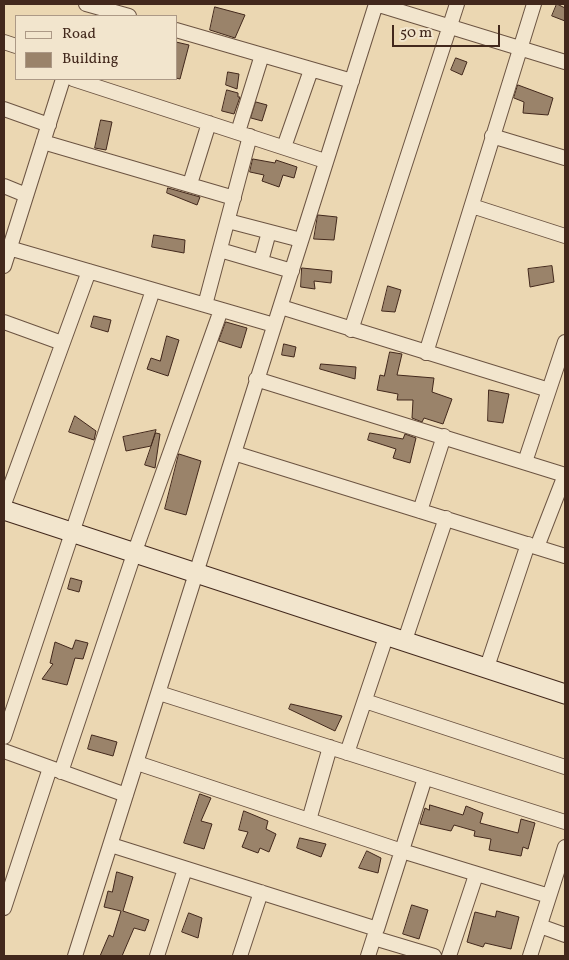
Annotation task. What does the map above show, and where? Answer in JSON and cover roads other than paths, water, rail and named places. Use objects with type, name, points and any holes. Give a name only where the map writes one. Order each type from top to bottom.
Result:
[{"type":"street","points":[[87,4],[126,15]]},
{"type":"street","points":[[75,956],[376,4],[565,62]]},
{"type":"street","points":[[351,330],[457,4]]},
{"type":"street","points":[[426,352],[534,4]]},
{"type":"street","points":[[178,31],[352,81]]},
{"type":"street","points":[[205,305],[234,198],[244,134],[262,55]]},
{"type":"street","points":[[284,147],[311,70]]},
{"type":"street","points":[[4,266],[9,238],[26,195],[63,80]]},
{"type":"street","points":[[76,80],[325,161]]},
{"type":"street","points":[[4,109],[49,125]]},
{"type":"street","points":[[190,184],[209,123]]},
{"type":"street","points":[[492,136],[565,158]]},
{"type":"street","points":[[43,142],[234,198]]},
{"type":"street","points":[[4,186],[26,195]]},
{"type":"street","points":[[472,206],[565,236]]},
{"type":"street","points":[[228,220],[301,240]]},
{"type":"street","points":[[261,262],[269,232]]},
{"type":"street","points":[[9,238],[89,270],[274,325]]},
{"type":"street","points":[[220,250],[292,271]]},
{"type":"street","points":[[4,504],[89,270]]},
{"type":"street","points":[[4,737],[71,532],[154,290]]},
{"type":"street","points":[[281,308],[548,390]]},
{"type":"street","points":[[4,908],[56,770],[221,310]]},
{"type":"street","points":[[4,322],[62,343]]},
{"type":"street","points":[[526,462],[548,390],[560,373],[565,342]]},
{"type":"street","points":[[256,379],[565,475],[533,546],[487,667]]},
{"type":"street","points":[[420,511],[444,436]]},
{"type":"street","points":[[234,453],[565,556]]},
{"type":"street","points":[[4,510],[134,554],[387,634],[565,694]]},
{"type":"street","points":[[405,640],[446,518]]},
{"type":"street","points":[[347,753],[387,634]]},
{"type":"street","points":[[159,693],[565,822]]},
{"type":"street","points":[[365,701],[565,767]]},
{"type":"street","points":[[309,820],[330,747]]},
{"type":"street","points":[[4,751],[126,795]]},
{"type":"street","points":[[136,762],[402,852],[549,896]]},
{"type":"street","points":[[368,956],[426,778]]},
{"type":"street","points":[[110,845],[261,892],[434,956]]},
{"type":"street","points":[[530,956],[564,854]]},
{"type":"street","points":[[157,956],[185,869]]},
{"type":"street","points":[[448,956],[476,875]]},
{"type":"street","points":[[240,956],[261,892]]},
{"type":"street","points":[[540,926],[565,935]]}]
